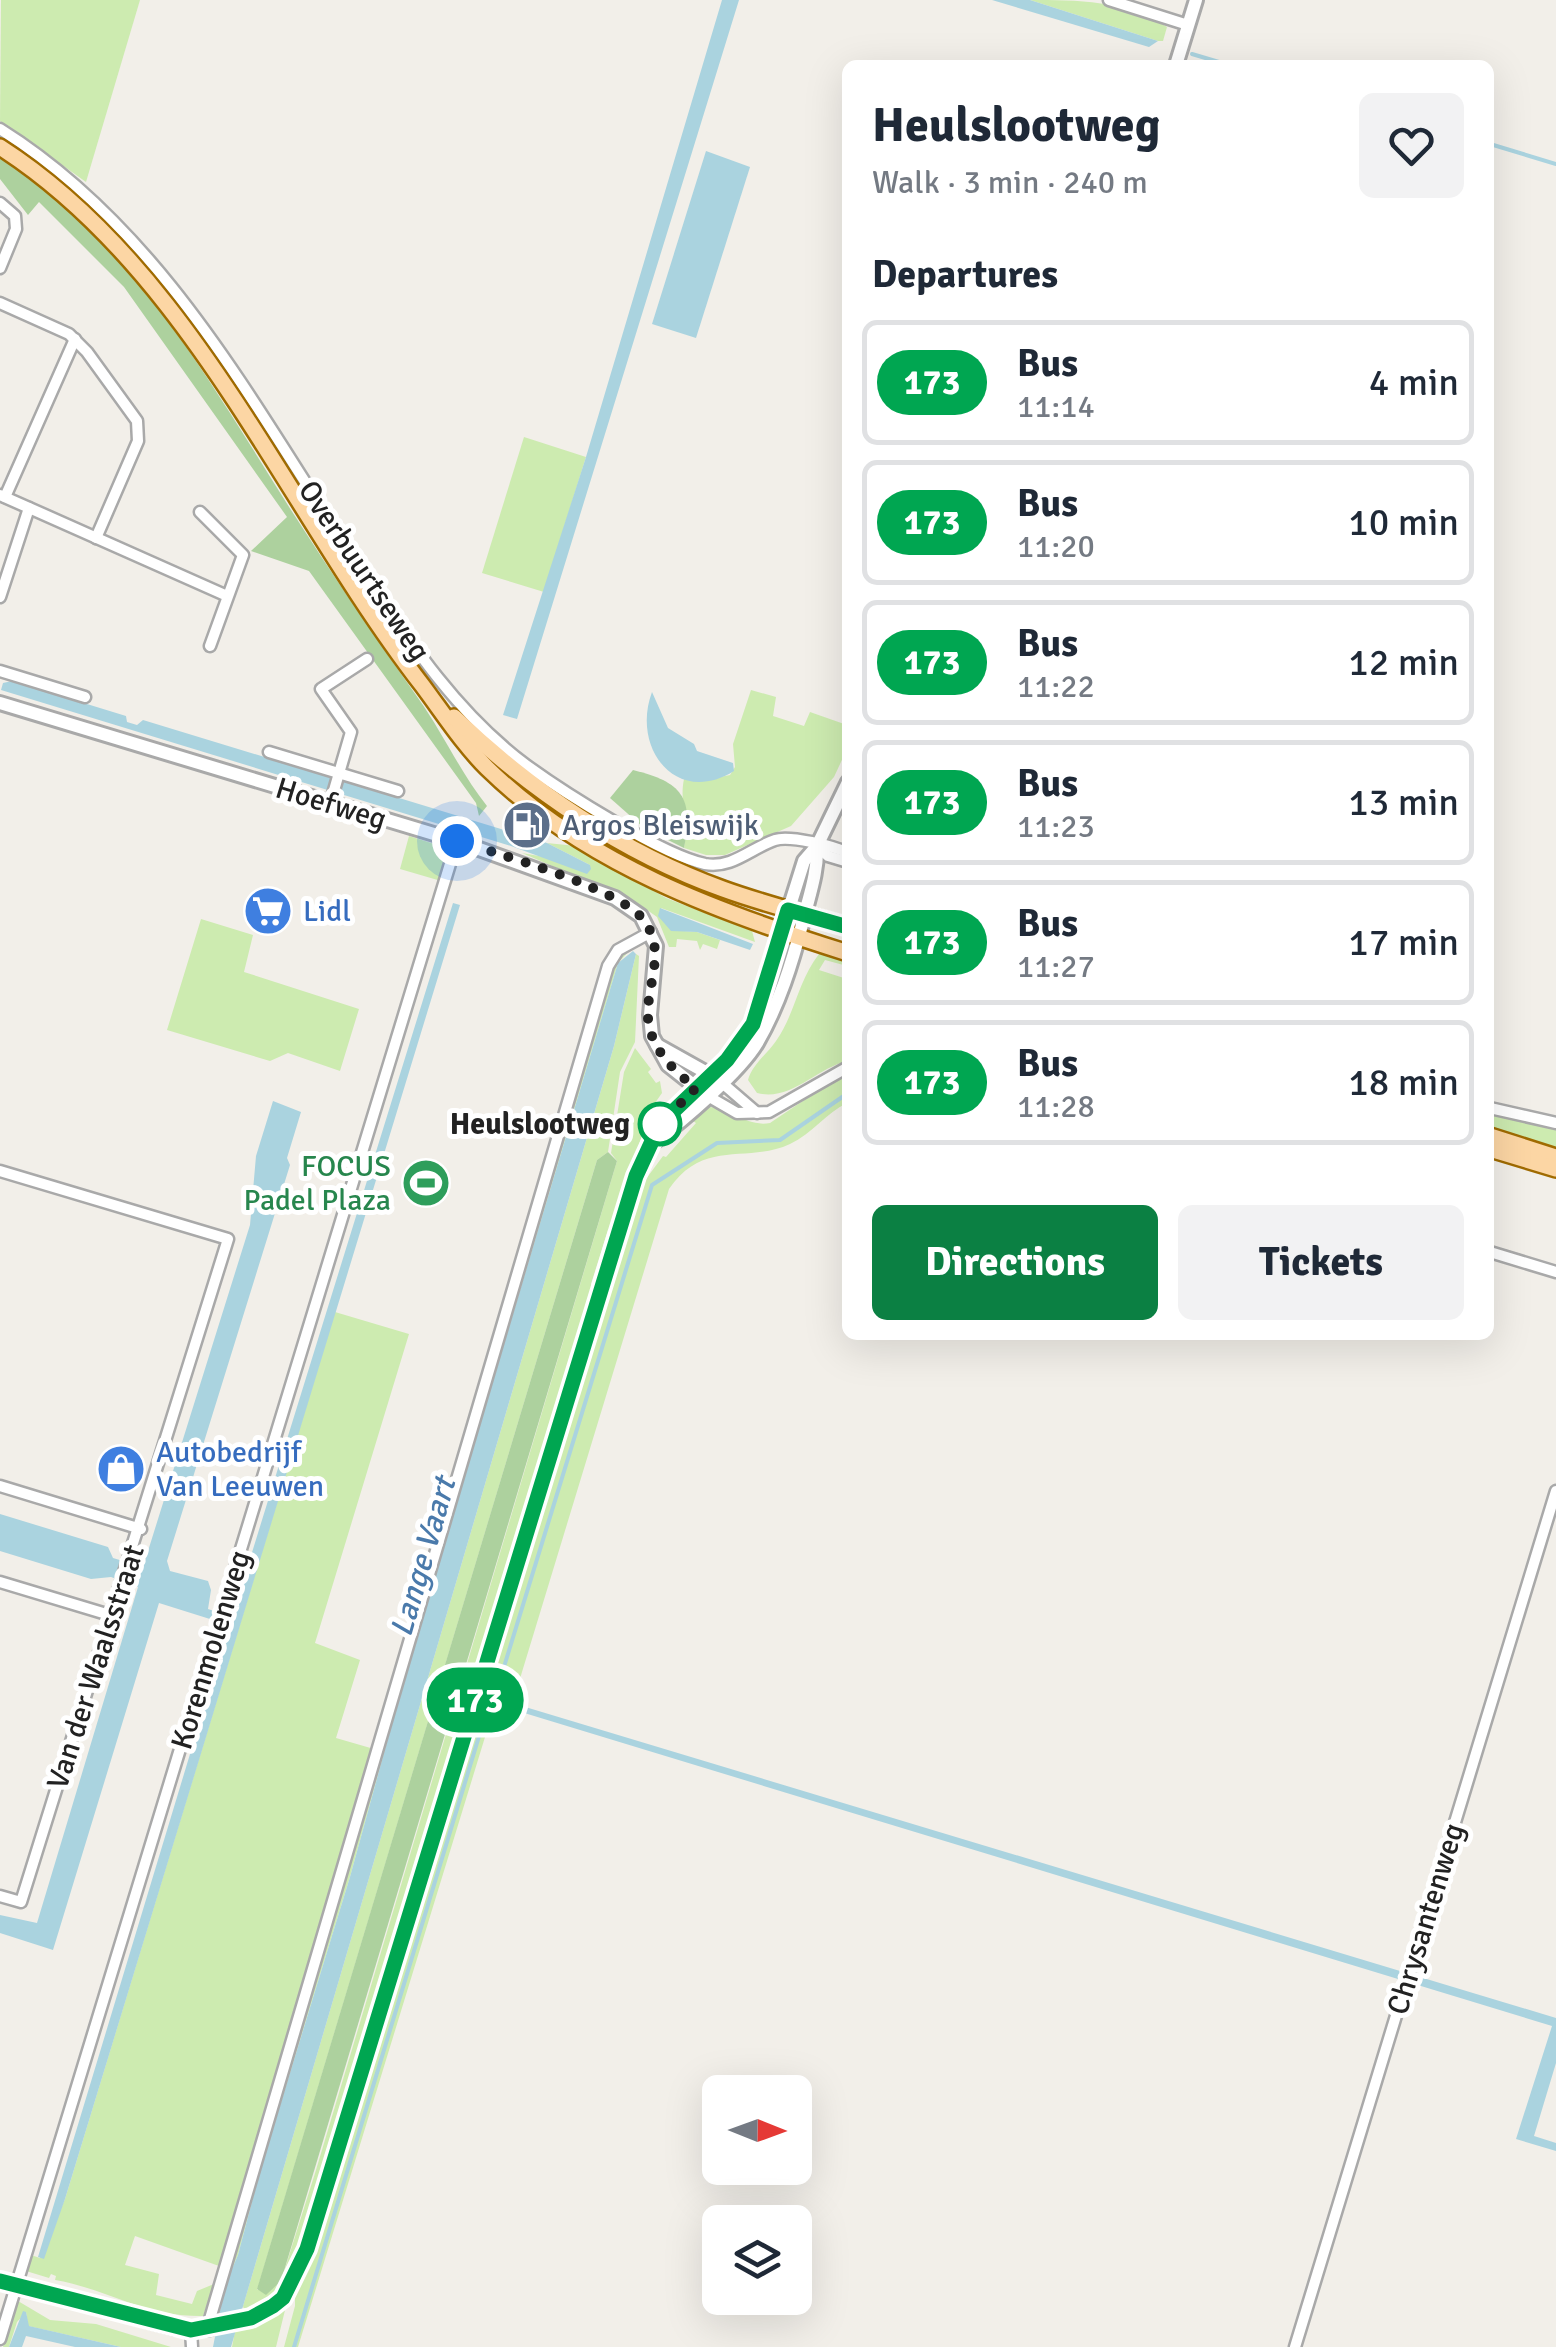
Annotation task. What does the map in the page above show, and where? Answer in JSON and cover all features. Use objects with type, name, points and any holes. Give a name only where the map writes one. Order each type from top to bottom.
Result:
[{"type":"main road","name":"Overbuurtseweg","points":[[0,147],[51,182],[86,213],[165,302],[390,644],[487,768],[545,817],[666,886],[798,938]]},
{"type":"main road","name":"Overbuurtseweg","points":[[426,690],[498,757],[578,815],[720,888],[796,912]]},
{"type":"main road","points":[[796,912],[842,925]]},
{"type":"main road","points":[[798,938],[842,951]]},
{"type":"main road","points":[[1494,1137],[1556,1157]]},
{"type":"main road","points":[[1494,1150],[1556,1169]]},
{"type":"street","points":[[1109,0],[1188,25]]},
{"type":"street","points":[[1178,60],[1196,0]]},
{"type":"street","name":"Overbuurtseweg","points":[[0,129],[63,172],[142,249],[222,357],[401,630],[462,706],[498,742],[574,797],[706,864],[741,858],[779,838],[817,846]]},
{"type":"street","points":[[0,202],[15,216],[16,229],[0,268]]},
{"type":"street","points":[[0,302],[61,328],[75,339],[137,421],[139,430],[96,538]]},
{"type":"street","points":[[75,339],[2,496],[226,594]]},
{"type":"street","points":[[0,596],[29,508]]},
{"type":"street","points":[[200,512],[243,555],[210,646]]},
{"type":"street","points":[[331,799],[351,732],[321,689],[367,659]]},
{"type":"street","points":[[0,671],[86,698]]},
{"type":"street","name":"Hoefweg","points":[[0,703],[331,799],[457,841],[615,898],[640,916],[651,932]]},
{"type":"street","name":"Hoefweg","points":[[269,752],[338,777],[398,792]]},
{"type":"street","points":[[716,1078],[753,1024],[782,933],[818,866],[817,846],[842,794]]},
{"type":"street","name":"Korenmolenweg","points":[[0,2339],[457,841]]},
{"type":"street","points":[[817,846],[842,850]]},
{"type":"street","points":[[817,846],[828,856],[842,860]]},
{"type":"street","points":[[0,2281],[191,2330],[251,2318],[283,2298],[307,2249],[636,1176],[660,1124],[756,1046],[776,1006],[798,938],[796,912]]},
{"type":"street","points":[[207,2328],[608,966],[618,950],[651,932],[656,955],[649,1025],[657,1045],[668,1065],[701,1092],[738,1113],[778,1108],[842,1070]]},
{"type":"street","points":[[657,1045],[716,1078],[756,1113]]},
{"type":"street","points":[[1494,1109],[1556,1124]]},
{"type":"street","name":"Van der Waalsstraat","points":[[0,1170],[228,1239],[141,1529],[21,1902],[0,1896]]},
{"type":"street","points":[[1494,1253],[1556,1272]]},
{"type":"street","points":[[0,1486],[141,1529]]},
{"type":"street","name":"Chrysantenweg","points":[[1296,2347],[1556,1491]]},
{"type":"street","points":[[0,1582],[112,1616]]},
{"type":"street","points":[[191,2330],[192,2347]]},
{"type":"green space","points":[[1,0],[140,0],[86,182],[0,121]]},
{"type":"green space","points":[[1030,0],[1083,1],[1118,7],[1167,27],[1163,41],[1158,41]]},
{"type":"green space","points":[[0,156],[47,190],[89,229],[164,316],[487,806],[479,816],[476,803],[309,571],[251,551],[287,517],[124,287],[39,202],[28,215],[0,179]]},
{"type":"green space","points":[[524,437],[586,457],[544,592],[482,573]]},
{"type":"green space","points":[[751,690],[776,697],[773,716],[804,726],[810,712],[842,723],[842,760],[834,777],[791,826],[725,855],[706,855],[684,848],[684,779],[700,781],[730,775],[735,767],[733,744]]},
{"type":"green space","points":[[633,770],[663,780],[681,794],[687,816],[684,848],[644,828],[610,798]]},
{"type":"green space","points":[[409,836],[444,847],[443,859],[447,860],[441,881],[400,869]]},
{"type":"green space","points":[[547,843],[576,846],[666,898],[752,931],[755,942],[661,908],[671,930],[697,932],[720,940],[717,949],[703,944],[700,950],[697,941],[677,939],[676,947],[669,947],[657,917],[636,902],[522,853],[590,865]]},
{"type":"green space","points":[[201,919],[253,935],[244,972],[359,1009],[340,1071],[288,1053],[270,1061],[167,1030]]},
{"type":"green space","points":[[631,949],[618,963],[410,1658],[238,2255],[225,2285],[219,2315],[211,2315],[612,967],[621,953]]},
{"type":"green space","points":[[636,954],[639,956],[635,1042],[620,1072],[608,1152],[597,1160],[257,2290],[281,2281],[316,2170],[617,1161],[611,1153],[624,1072],[635,1048],[656,1083],[660,1081],[662,1093],[650,1110],[591,1284],[594,1291],[307,2229],[278,2288],[245,2313],[243,2306],[614,1046]]},
{"type":"green space","points":[[819,954],[842,958],[842,965],[825,960],[819,970],[842,977],[842,1063],[781,1093],[757,1093],[748,1080],[750,1075],[782,1031]]},
{"type":"green space","points":[[842,1077],[842,1106],[798,1140],[774,1150],[726,1155],[697,1163],[669,1189],[515,1695],[487,1683],[637,1191],[663,1156],[696,1123],[690,1119],[701,1108],[719,1109],[760,1124],[770,1123]]},
{"type":"green space","points":[[1494,1115],[1556,1130],[1556,1151],[1494,1130]]},
{"type":"green space","points":[[608,1152],[617,1161],[281,2281],[266,2295],[257,2289],[597,1160]]},
{"type":"green space","points":[[335,1312],[409,1334],[315,1643],[360,1660],[336,1738],[374,1749],[219,2266],[135,2236],[125,2265],[159,2274],[156,2295],[192,2304],[197,2291],[214,2284],[203,2316],[162,2312],[55,2280],[56,2276],[51,2274],[49,2278],[26,2271],[31,2255],[40,2258],[65,2199]]},
{"type":"green space","points":[[487,1697],[497,1698],[298,2347],[284,2347],[295,2291],[321,2226],[479,1707]]},
{"type":"green space","points":[[18,2301],[50,2320],[96,2324],[171,2347],[121,2347],[28,2326],[26,2312],[17,2322],[9,2347],[3,2347]]},
{"type":"green space","points":[[287,2302],[276,2347],[232,2347],[235,2331],[267,2319]]},
{"type":"water","points":[[722,0],[739,0],[517,719],[503,715],[586,457]]},
{"type":"water","points":[[992,0],[1030,0],[1158,41],[1149,47]]},
{"type":"water","points":[[706,151],[750,167],[696,338],[652,324]]},
{"type":"water","points":[[12,681],[126,716],[127,722],[137,725],[143,720],[547,843],[591,869],[587,874],[511,846],[1,690],[3,683]]},
{"type":"water","points":[[652,692],[668,728],[694,744],[697,751],[733,763],[734,771],[713,780],[694,782],[677,777],[663,766],[648,733]]},
{"type":"water","points":[[453,903],[460,905],[44,2259],[38,2257],[229,1625],[159,1603],[53,1950],[0,1933],[0,1915],[37,1923],[138,1587],[111,1577],[91,1579],[0,1551],[0,1514],[108,1547],[113,1558],[143,1567],[250,1225],[256,1156],[273,1101],[301,1112],[287,1158],[290,1165],[167,1561],[170,1571],[208,1581],[208,1609],[232,1617]]},
{"type":"water","points":[[660,908],[753,944],[750,950],[697,932],[671,931],[658,916]]},
{"type":"water","points":[[633,951],[636,954],[614,1046],[231,2347],[213,2347],[225,2285],[238,2255],[410,1658],[618,963]]},
{"type":"water","points":[[522,1706],[1556,2018],[1556,2063],[1534,2136],[1556,2143],[1556,2151],[1516,2139],[1552,2026],[521,1712]]},
{"type":"water","points":[[23,2311],[29,2326],[121,2347],[75,2347],[26,2336],[22,2347],[9,2347]]},
{"type":"waterway","points":[[1192,54],[1212,60]]},
{"type":"waterway","points":[[1494,145],[1556,164]]},
{"type":"waterway","points":[[499,1683],[652,1185],[717,1143],[780,1140],[842,1097]]},
{"type":"waterway","points":[[294,2347],[490,1700]]},
{"type":"bus line","name":"173","points":[[0,2281],[154,2324],[191,2330],[251,2318],[283,2298],[307,2249],[636,1176],[660,1124],[727,1060],[753,1024],[788,910],[842,925]]},
{"type":"place","name":"Argos Bleiswijk","points":[[527,825]]},
{"type":"place","name":"Lidl","points":[[268,911]]},
{"type":"place","name":"Heulslootweg","points":[[660,1124]]},
{"type":"place","name":"FOCUS Padel Plaza","points":[[426,1183]]},
{"type":"place","name":"Autobedrijf Van Leeuwen","points":[[121,1469]]},
{"type":"route","points":[[457,841],[615,898],[646,923],[656,946],[649,1025],[652,1036],[668,1065],[696,1088],[660,1124]]},
{"type":"water label","name":"Lange Vaart","points":[[423,1557]]}]
